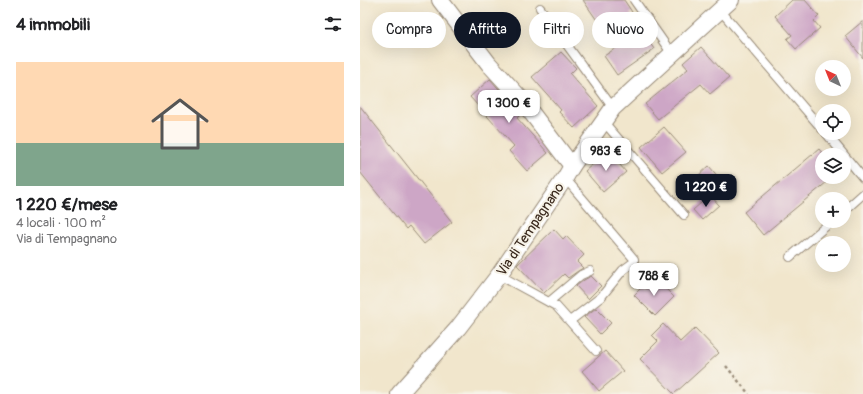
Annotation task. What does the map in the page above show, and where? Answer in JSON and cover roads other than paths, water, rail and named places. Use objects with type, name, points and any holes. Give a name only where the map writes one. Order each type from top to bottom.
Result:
[{"type":"street","points":[[440,0],[489,64],[521,99],[569,172]]},
{"type":"street","name":"Via di Tempagnano","points":[[399,394],[458,328],[499,275],[608,114],[726,5]]},
{"type":"lane","points":[[634,0],[672,54]]},
{"type":"lane","points":[[726,5],[815,120]]},
{"type":"lane","points":[[540,8],[608,114],[684,215]]},
{"type":"lane","points":[[832,140],[863,178]]},
{"type":"lane","points":[[569,172],[634,259],[634,262],[623,270],[601,296],[570,321]]},
{"type":"lane","points":[[851,205],[863,194]]},
{"type":"lane","points":[[790,257],[824,228]]},
{"type":"lane","points":[[549,302],[581,275],[590,271]]},
{"type":"lane","points":[[499,275],[556,306],[596,351]]}]
